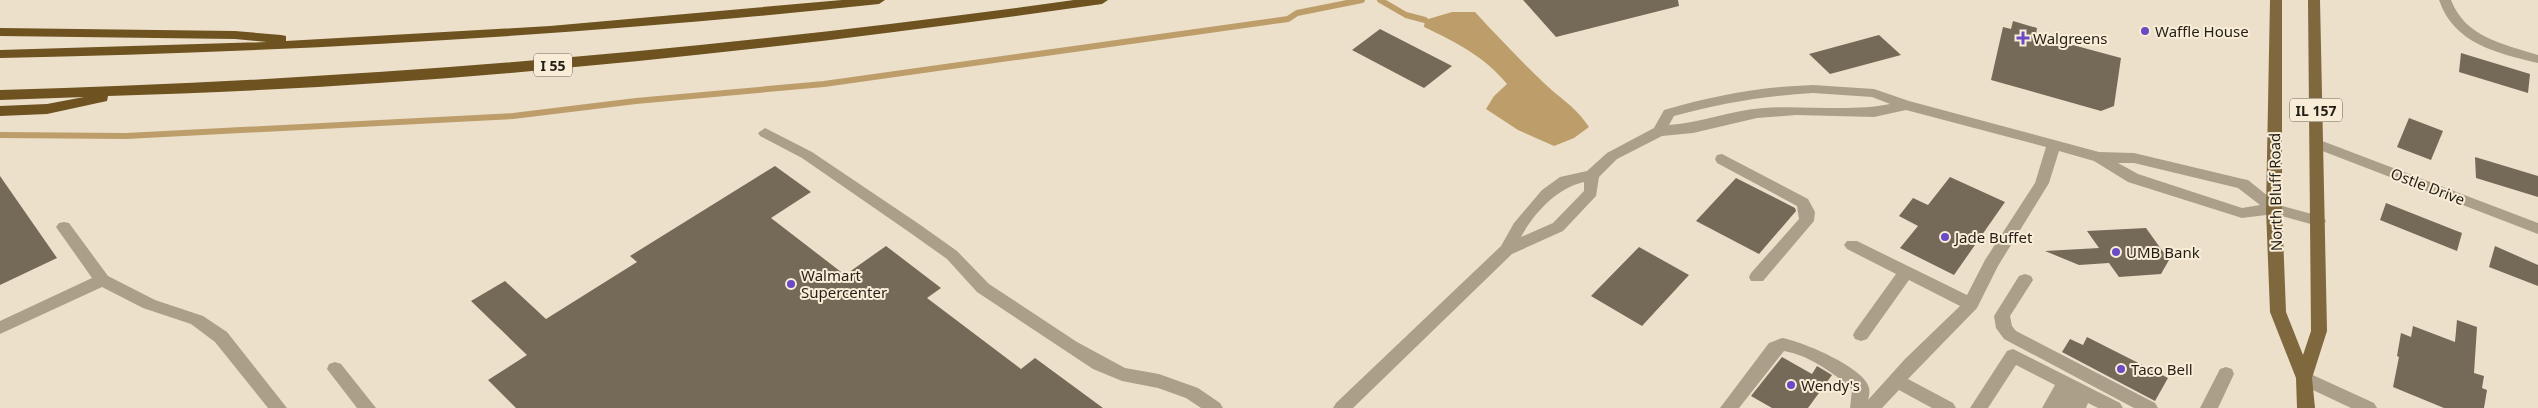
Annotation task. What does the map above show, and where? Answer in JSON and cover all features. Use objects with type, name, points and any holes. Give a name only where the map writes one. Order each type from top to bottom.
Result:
[{"type":"highway","name":"I 55","points":[[0,54],[314,45],[609,27],[879,0]]},
{"type":"highway","name":"I 55","points":[[0,95],[124,92],[455,73],[638,57],[840,36],[1102,0]]},
{"type":"highway","points":[[0,32],[235,35],[275,38],[314,45]]},
{"type":"highway","points":[[0,111],[56,108],[82,104],[124,92]]},
{"type":"main road","name":"North Bluff Road","points":[[2276,0],[2274,209],[2278,312],[2304,378],[2306,408]]},
{"type":"main road","name":"North Bluff Road","points":[[2304,378],[2319,331],[2314,0]]},
{"type":"street","points":[[2446,0],[2447,10],[2460,27],[2481,40],[2538,59]]},
{"type":"street","points":[[1659,131],[1669,113],[1724,98],[1770,91],[1813,89],[1874,93],[1906,105],[1943,113],[2099,157],[2134,158],[2243,184],[2274,209]]},
{"type":"street","points":[[1507,250],[1519,226],[1547,194],[1565,181],[1592,175],[1612,156],[1659,131],[1692,128],[1757,113],[1796,110],[1874,112],[1906,105]]},
{"type":"street","points":[[765,133],[807,155],[914,228],[952,256],[983,288],[1085,356],[1122,374],[1160,381],[1192,394],[1214,408]]},
{"type":"street","points":[[1872,408],[1896,380],[1971,304],[1991,264],[2042,183],[2054,144]]},
{"type":"street","name":"Ostle Drive","points":[[2317,144],[2538,229]]},
{"type":"street","points":[[2099,157],[2133,178],[2242,213],[2274,209],[2318,221]]},
{"type":"street","points":[[1722,159],[1803,203],[1807,212],[1806,221],[1757,277]]},
{"type":"street","points":[[1342,408],[1507,250],[1558,227],[1591,192],[1592,175]]},
{"type":"street","points":[[64,227],[102,280],[149,304],[197,320],[215,332],[278,408]]},
{"type":"street","points":[[1852,244],[1971,304]]},
{"type":"street","points":[[1861,335],[1906,272]]},
{"type":"street","points":[[0,328],[102,280]]},
{"type":"street","points":[[2025,280],[2002,316],[2004,328],[2010,335],[2149,408]]},
{"type":"street","points":[[1729,408],[1775,348],[1782,344],[1802,349],[1848,375],[1861,388],[1859,408]]},
{"type":"street","points":[[1979,408],[2013,356],[2081,396],[2114,408]]},
{"type":"street","points":[[335,369],[367,408]]},
{"type":"street","points":[[2209,408],[2226,374]]},
{"type":"street","points":[[2304,378],[2368,408]]},
{"type":"street","points":[[1896,380],[1946,408]]},
{"type":"street","points":[[2051,408],[2081,396]]},
{"type":"street","points":[[2064,408],[2081,396]]},
{"type":"shaded area","points":[[1452,12],[1475,12],[1551,90],[1573,108],[1589,127],[1574,138],[1554,146],[1518,130],[1486,109],[1494,96],[1507,84],[1480,58],[1447,38],[1424,27],[1425,20]]},
{"type":"building","points":[[1523,0],[1678,0],[1679,6],[1556,37]]},
{"type":"building","name":"Walgreens","points":[[2013,21],[2037,28],[2036,35],[2121,58],[2114,106],[2101,111],[1991,80],[2003,27],[2011,29]]},
{"type":"building","points":[[1380,29],[1452,66],[1424,88],[1352,50]]},
{"type":"building","points":[[1879,35],[1901,55],[1830,74],[1809,54]]},
{"type":"building","points":[[2461,53],[2530,74],[2528,93],[2459,72]]},
{"type":"building","points":[[2409,118],[2443,131],[2431,160],[2397,147]]},
{"type":"building","points":[[2475,157],[2538,176],[2538,197],[2476,178]]},
{"type":"building","name":"Walmart Supercenter","points":[[775,166],[811,192],[771,218],[845,275],[886,246],[941,288],[927,298],[1021,369],[1035,358],[1103,408],[516,408],[488,380],[527,355],[471,301],[505,281],[546,319],[637,262],[630,256]]},
{"type":"building","points":[[0,176],[57,258],[0,285]]},
{"type":"building","name":"Jade Buffet","points":[[1950,177],[2005,202],[1954,275],[1900,248],[1918,226],[1899,216],[1913,198],[1928,205]]},
{"type":"building","points":[[1736,178],[1795,208],[1796,211],[1759,254],[1696,221]]},
{"type":"building","points":[[2386,203],[2462,233],[2457,251],[2380,220]]},
{"type":"building","name":"UMB Bank","points":[[2146,228],[2169,260],[2161,274],[2119,277],[2109,263],[2079,265],[2045,251],[2099,248],[2087,231]]},
{"type":"building","points":[[2495,246],[2538,265],[2538,286],[2489,267]]},
{"type":"building","points":[[1639,247],[1689,275],[1642,326],[1591,296]]},
{"type":"building","points":[[2457,320],[2477,327],[2474,373],[2484,376],[2482,388],[2487,390],[2484,408],[2444,408],[2393,387],[2399,357],[2397,356],[2401,333],[2411,337],[2413,326],[2455,342]]},
{"type":"building","name":"Taco Bell","points":[[2087,337],[2168,378],[2155,401],[2062,352],[2070,339],[2083,345]]},
{"type":"building","name":"Wendy's","points":[[1782,357],[1812,374],[1817,366],[1832,375],[1808,408],[1772,408],[1751,396]]},
{"type":"waterway","points":[[0,135],[126,136],[513,116],[636,101],[824,84],[1288,19],[1297,13],[1362,0]]},
{"type":"waterway","points":[[1380,0],[1406,15],[1425,20]]},
{"type":"place","name":"Waffle House","points":[[2145,31]]},
{"type":"place","name":"Walgreens","points":[[2023,38]]},
{"type":"place","name":"Jade Buffet","points":[[1945,237]]},
{"type":"place","name":"UMB Bank","points":[[2116,252]]},
{"type":"place","name":"Walmart Supercenter","points":[[791,284]]},
{"type":"place","name":"Taco Bell","points":[[2121,369]]},
{"type":"place","name":"Wendy's","points":[[1791,385]]}]
